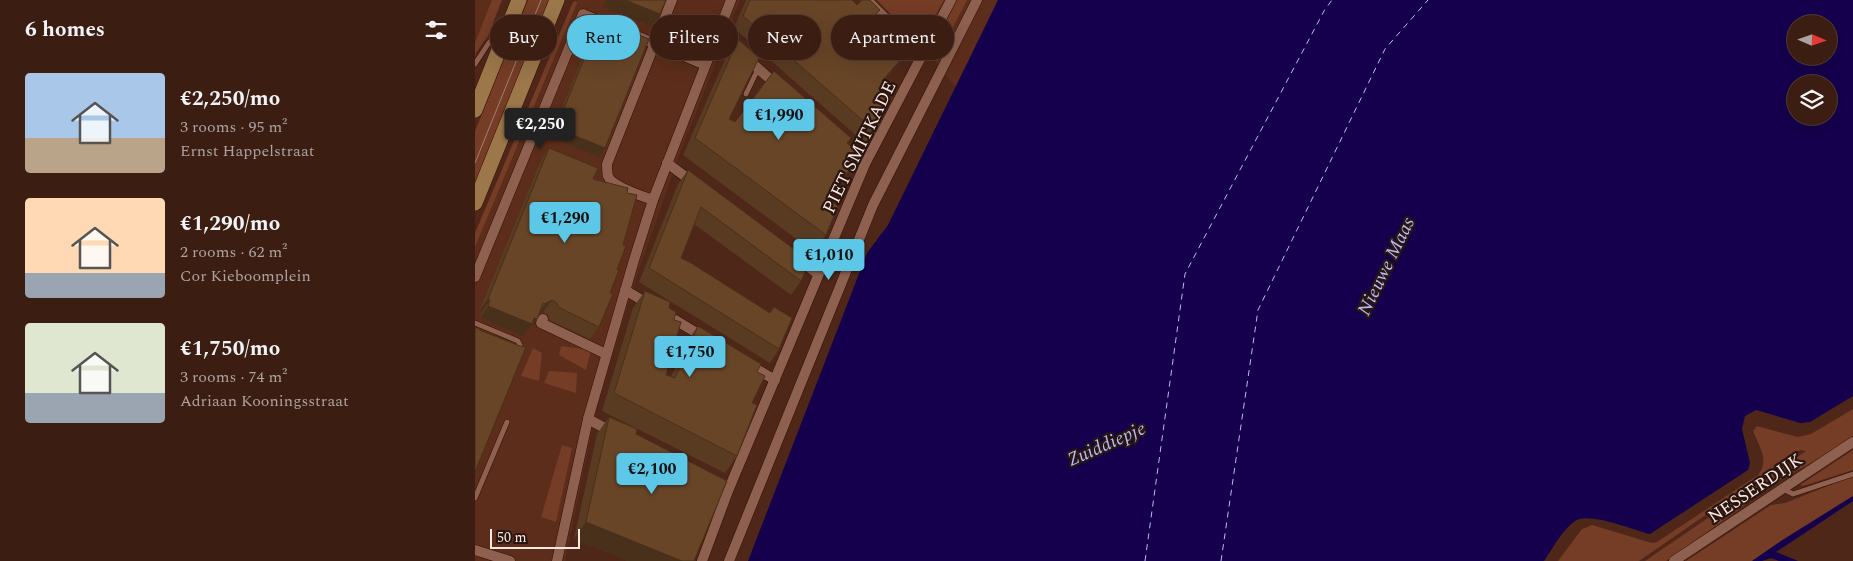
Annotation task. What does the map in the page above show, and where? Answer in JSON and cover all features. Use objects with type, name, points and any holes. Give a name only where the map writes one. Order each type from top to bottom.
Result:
[{"type":"main road","points":[[475,203],[557,0]]},
{"type":"main road","points":[[475,110],[516,7]]},
{"type":"street","points":[[666,15],[672,0]]},
{"type":"street","points":[[725,15],[731,0]]},
{"type":"street","points":[[867,0],[882,15]]},
{"type":"street","name":"PIET SMITKADE","points":[[944,15],[951,0]]},
{"type":"street","points":[[729,561],[873,205],[977,0]]},
{"type":"street","points":[[475,277],[583,14],[650,41]]},
{"type":"street","points":[[738,51],[787,94]]},
{"type":"street","points":[[650,53],[607,164],[607,175],[618,186],[653,200]]},
{"type":"street","points":[[693,60],[705,65]]},
{"type":"street","points":[[557,561],[604,353],[653,200],[707,60]]},
{"type":"street","name":"PIET SMITKADE","points":[[702,561],[724,489],[775,380],[862,160],[921,60]]},
{"type":"street","points":[[667,163],[699,186]]},
{"type":"street","points":[[787,251],[818,274]]},
{"type":"street","points":[[625,290],[716,345]]},
{"type":"street","points":[[543,319],[541,323],[604,353]]},
{"type":"street","points":[[741,360],[775,380]]},
{"type":"street","points":[[588,419],[623,437]]},
{"type":"street","name":"NESSERDIJK","points":[[1674,561],[1853,442]]},
{"type":"street","points":[[475,550],[510,561]]},
{"type":"lane","points":[[475,64],[516,7]]},
{"type":"lane","points":[[746,94],[758,69]]},
{"type":"lane","points":[[475,323],[518,341],[520,345],[518,351],[513,354]]},
{"type":"lane","points":[[475,498],[507,422]]},
{"type":"lane","points":[[1782,489],[1793,494],[1853,474]]},
{"type":"shaded area","points":[[475,0],[498,0],[492,15],[490,15],[490,21],[475,59]]},
{"type":"shaded area","points":[[492,0],[502,0],[496,15],[490,15],[490,31],[475,54],[475,43]]},
{"type":"shaded area","points":[[528,0],[549,0],[543,15],[522,15]]},
{"type":"shaded area","points":[[577,0],[740,0],[734,15],[650,15],[650,60],[716,60],[680,153],[636,278],[596,411],[565,561],[475,561],[475,238],[551,60],[557,60],[557,47],[567,23],[567,60],[640,60],[640,15],[571,15]]},
{"type":"shaded area","points":[[876,0],[1025,0],[971,107],[934,60],[954,60],[954,15],[892,15]]},
{"type":"shaded area","points":[[877,0],[944,0],[936,15],[892,15]]},
{"type":"shaded area","points":[[957,0],[967,0],[954,25],[954,15],[949,15]]},
{"type":"shaded area","points":[[576,1],[577,3],[572,15],[567,15],[573,2]]},
{"type":"shaded area","points":[[567,16],[567,27],[557,51],[557,40]]},
{"type":"shaded area","points":[[504,60],[525,60],[475,185],[475,131]]},
{"type":"shaded area","points":[[548,60],[553,60],[475,247],[475,233]]},
{"type":"shaded area","points":[[561,346],[591,350],[586,370],[559,355]]},
{"type":"shaded area","points":[[533,348],[542,353],[539,381],[521,376]]},
{"type":"shaded area","points":[[549,371],[577,373],[576,393],[544,383]]},
{"type":"shaded area","points":[[1853,409],[1853,436],[1825,455],[1767,487],[1737,511],[1666,561],[1645,561],[1806,451],[1800,450],[1639,561],[1558,561],[1582,529],[1592,525],[1652,543],[1657,542],[1758,475],[1763,459],[1753,431],[1757,426],[1798,437],[1811,434]]},
{"type":"shaded area","points":[[562,445],[572,448],[556,522],[541,517]]},
{"type":"shaded area","points":[[1853,450],[1853,470],[1803,486],[1800,485]]},
{"type":"shaded area","points":[[1853,476],[1853,496],[1752,561],[1686,561],[1771,505],[1785,503]]},
{"type":"water","points":[[998,0],[1853,0],[1853,396],[1810,422],[1800,423],[1756,410],[1745,416],[1742,429],[1750,463],[1748,470],[1650,534],[1600,520],[1581,519],[1575,521],[1562,534],[1544,561],[748,561],[867,253],[888,225]]},
{"type":"water","points":[[1853,496],[1853,501],[1776,552],[1798,561],[1779,561],[1771,558],[1762,561],[1752,561],[1781,541]]},
{"type":"building","points":[[625,0],[666,0],[660,14]]},
{"type":"building","points":[[750,0],[852,0],[857,5],[862,0],[870,0],[880,10],[875,15],[831,15],[831,60],[900,60],[882,81],[893,91],[880,118],[882,120],[876,132],[793,60],[821,60],[821,15],[748,15],[748,20],[743,16]]},
{"type":"building","points":[[640,36],[649,39],[605,148],[556,128],[584,60],[640,60]]},
{"type":"building","points":[[738,39],[748,48],[748,60],[758,60],[729,119],[735,122],[774,71],[851,138],[847,143],[861,154],[828,199],[838,206],[826,235],[695,138],[729,60],[738,60]]},
{"type":"building","points":[[549,148],[598,168],[593,179],[628,188],[627,193],[637,195],[623,245],[626,246],[610,293],[613,294],[599,327],[558,307],[557,303],[552,300],[545,304],[543,303],[537,319],[534,318],[532,324],[488,306],[490,300],[488,299]]},
{"type":"building","points":[[688,170],[810,261],[801,281],[701,207],[681,258],[770,313],[774,307],[792,318],[779,349],[649,268]]},
{"type":"building","points":[[645,291],[670,302],[669,308],[676,312],[674,320],[681,322],[666,375],[675,378],[698,326],[761,364],[757,372],[765,376],[752,403],[757,405],[737,456],[614,393]]},
{"type":"building","points":[[476,327],[526,347],[475,472],[475,330]]},
{"type":"building","points":[[609,417],[637,429],[636,434],[727,481],[694,561],[682,561],[586,522]]},
{"type":"ferry route","points":[[1145,561],[1185,274],[1324,11],[1332,0]]},
{"type":"ferry route","points":[[1221,561],[1258,310],[1385,49],[1428,0]]},
{"type":"tram line","points":[[475,163],[541,0]]},
{"type":"water label","name":"Nieuwe Maas","points":[[1385,266]]},
{"type":"water label","name":"Zuiddiepje","points":[[1106,443]]}]
